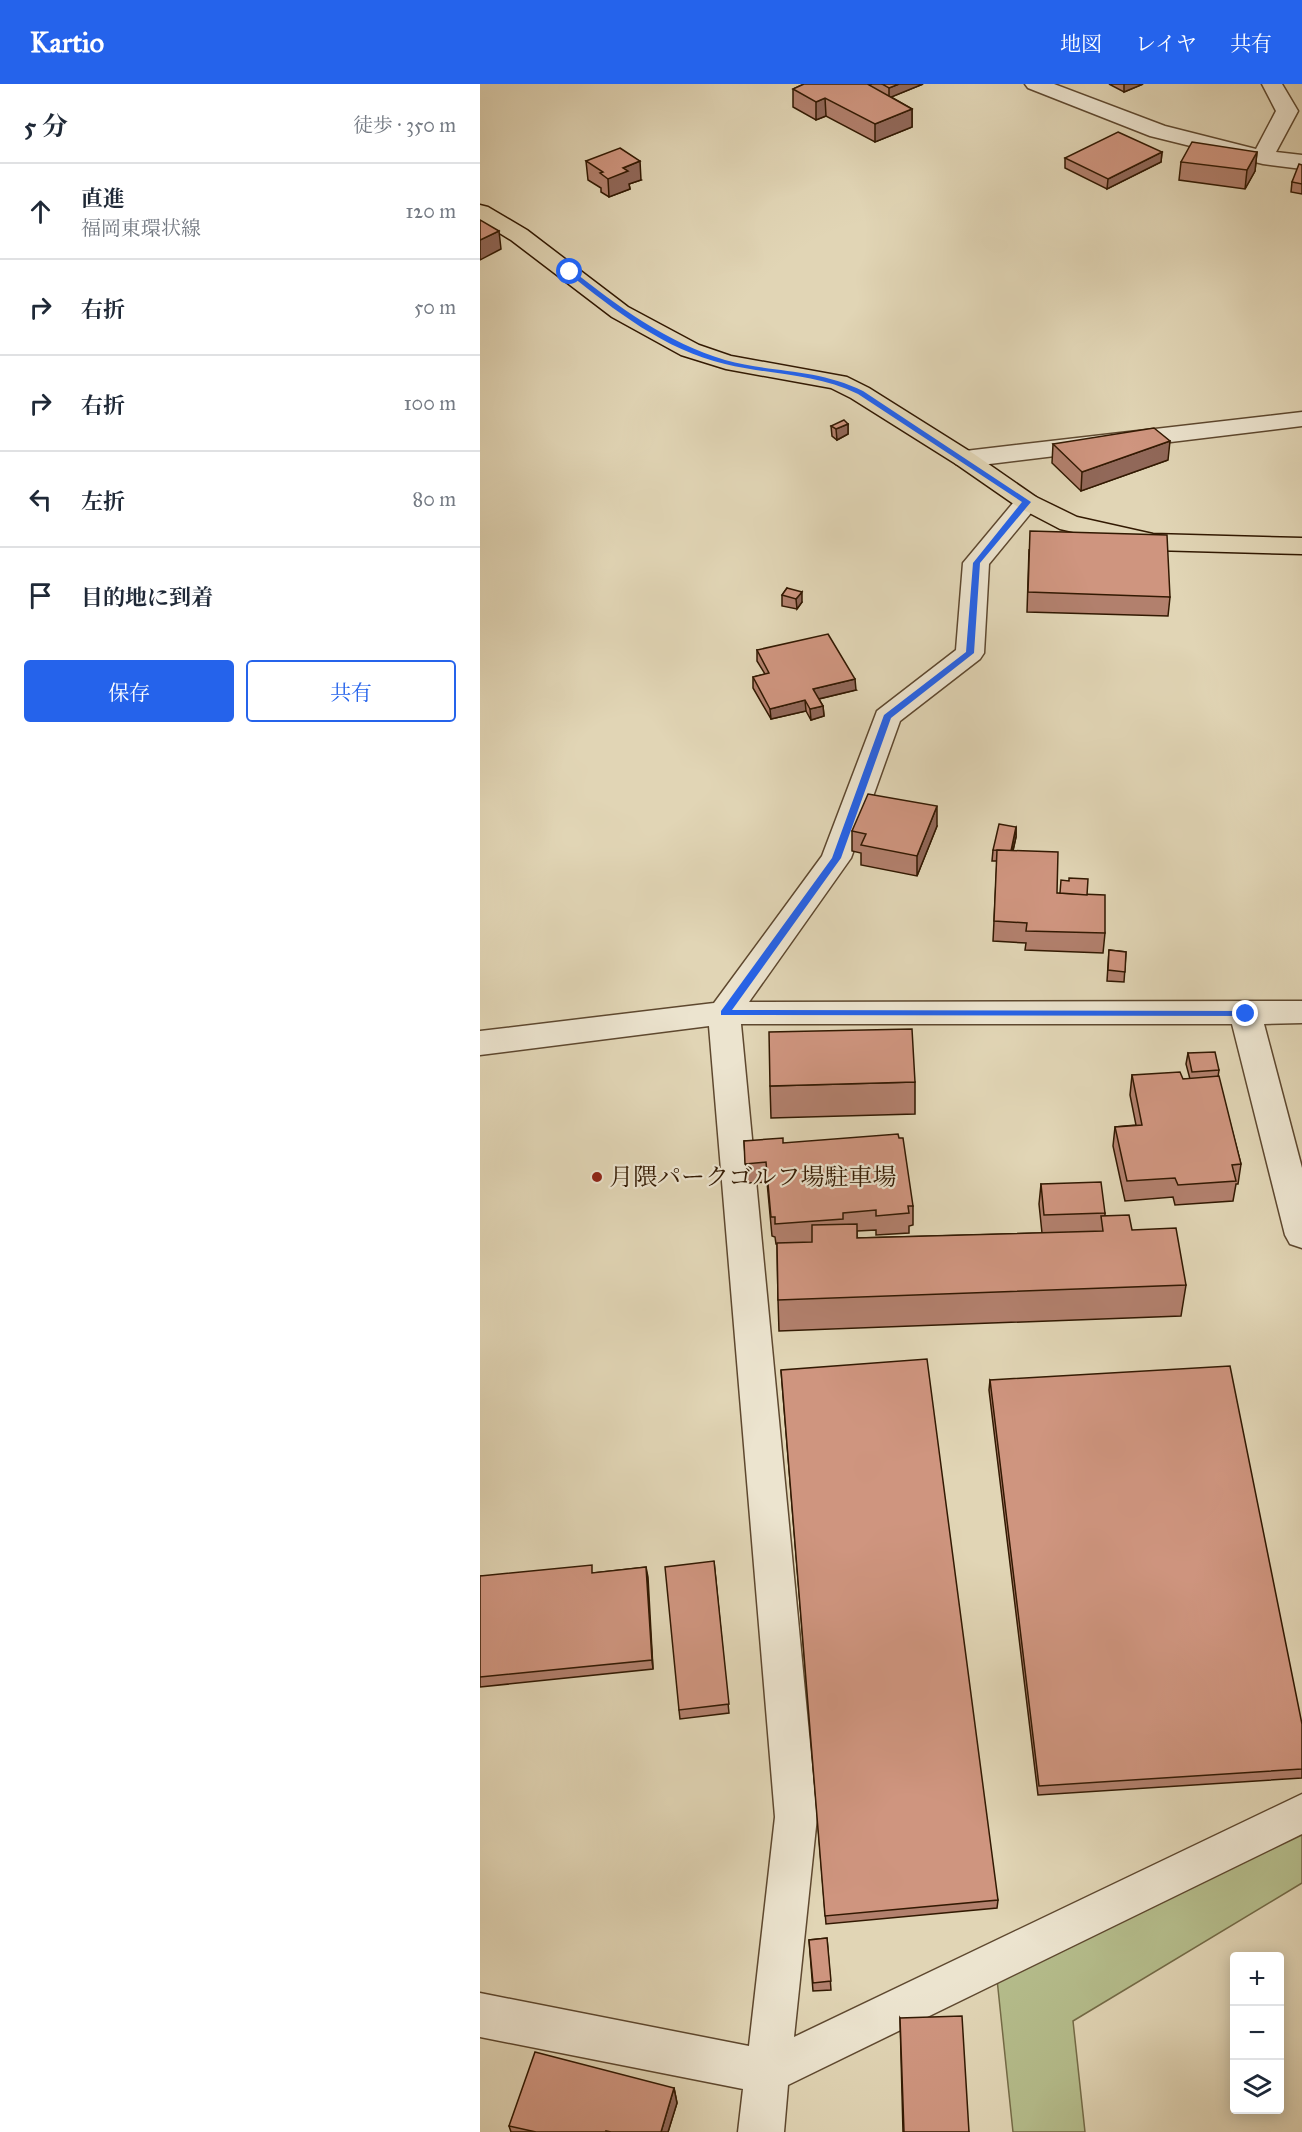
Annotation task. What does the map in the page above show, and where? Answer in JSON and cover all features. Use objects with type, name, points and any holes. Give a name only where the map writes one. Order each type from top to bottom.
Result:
[{"type":"main road","points":[[480,212],[536,247],[620,312],[672,341],[726,362],[838,382],[860,393],[965,459],[1027,502],[1069,523],[1153,542],[1302,546]]},
{"type":"street","points":[[1035,84],[1158,131],[1263,157],[1302,162]]},
{"type":"street","points":[[1263,157],[1287,111],[1272,84]]},
{"type":"street","points":[[965,459],[1302,419]]},
{"type":"street","points":[[761,2132],[796,1817],[724,1013],[836,858],[887,717],[970,653],[976,563],[1027,502]]},
{"type":"street","points":[[480,1043],[724,1013],[1246,1014],[1302,1012]]},
{"type":"street","points":[[1246,1014],[1302,1235]]},
{"type":"street","points":[[480,2014],[768,2072],[1302,1813]]},
{"type":"green space","points":[[1302,1827],[1302,1883],[1073,2021],[1085,2132],[1013,2132],[997,1979]]},
{"type":"building","points":[[804,84],[872,84],[869,85],[912,109],[875,124],[825,98],[816,102],[793,89]]},
{"type":"building","points":[[882,84],[899,84],[889,88]]},
{"type":"building","points":[[1118,132],[1162,152],[1108,179],[1065,158]]},
{"type":"building","points":[[1192,142],[1257,152],[1247,170],[1181,162]]},
{"type":"building","points":[[620,148],[640,161],[623,168],[628,171],[608,179],[600,173],[603,172],[586,161]]},
{"type":"building","points":[[1299,164],[1302,165],[1302,184],[1292,182]]},
{"type":"building","points":[[480,220],[499,231],[480,240]]},
{"type":"building","points":[[844,420],[848,424],[836,429],[831,426]]},
{"type":"building","points":[[1154,428],[1170,441],[1082,472],[1053,444]]},
{"type":"building","points":[[1030,531],[1167,535],[1170,597],[1028,592]]},
{"type":"building","points":[[787,588],[802,592],[796,599],[782,595]]},
{"type":"building","points":[[828,634],[855,679],[813,689],[823,706],[810,709],[805,700],[770,709],[753,677],[769,673],[757,650]]},
{"type":"building","points":[[868,794],[937,806],[917,856],[861,845],[866,834],[852,831]]},
{"type":"building","points":[[999,824],[1016,827],[1011,851],[993,850]]},
{"type":"building","points":[[997,850],[1058,852],[1057,893],[1105,895],[1105,933],[1026,931],[1027,923],[994,921]]},
{"type":"building","points":[[1069,878],[1088,879],[1087,895],[1060,893],[1061,880],[1069,881]]},
{"type":"building","points":[[1109,950],[1126,952],[1125,972],[1108,970]]},
{"type":"building","points":[[912,1029],[915,1082],[770,1086],[769,1032]]},
{"type":"building","points":[[1215,1052],[1219,1070],[1192,1072],[1188,1053]]},
{"type":"building","points":[[1180,1072],[1183,1079],[1219,1076],[1241,1164],[1232,1165],[1236,1181],[1178,1185],[1175,1178],[1127,1181],[1115,1127],[1142,1125],[1132,1075]]},
{"type":"building","points":[[898,1134],[899,1138],[903,1138],[913,1206],[908,1206],[909,1213],[876,1216],[876,1210],[843,1213],[843,1219],[775,1224],[775,1217],[771,1217],[766,1162],[745,1164],[744,1141],[783,1138],[783,1143]]},
{"type":"building","points":[[1101,1182],[1105,1213],[1044,1215],[1041,1184]]},
{"type":"building","points":[[1129,1215],[1132,1230],[1176,1228],[1186,1285],[778,1300],[777,1243],[812,1242],[812,1225],[857,1224],[857,1238],[1103,1231],[1101,1216]]},
{"type":"building","points":[[927,1359],[998,1900],[825,1916],[781,1370]]},
{"type":"building","points":[[1230,1366],[1302,1724],[1302,1769],[1039,1786],[990,1380]]},
{"type":"building","points":[[714,1561],[729,1704],[679,1710],[665,1567]]},
{"type":"building","points":[[592,1565],[592,1573],[646,1567],[652,1660],[480,1677],[480,1576]]},
{"type":"building","points":[[827,1938],[831,1981],[813,1983],[809,1940]]},
{"type":"building","points":[[962,2016],[969,2132],[904,2132],[900,2018]]},
{"type":"building","points":[[535,2052],[674,2088],[661,2132],[536,2132],[509,2126]]},
{"type":"place","name":"月隈パークゴルフ場駐車場","points":[[597,1177]]},
{"type":"route","points":[[570,272],[620,312],[690,350],[726,362],[838,382],[860,393],[965,459],[1027,502],[976,563],[970,653],[887,717],[836,858],[724,1013],[1246,1014]]}]
